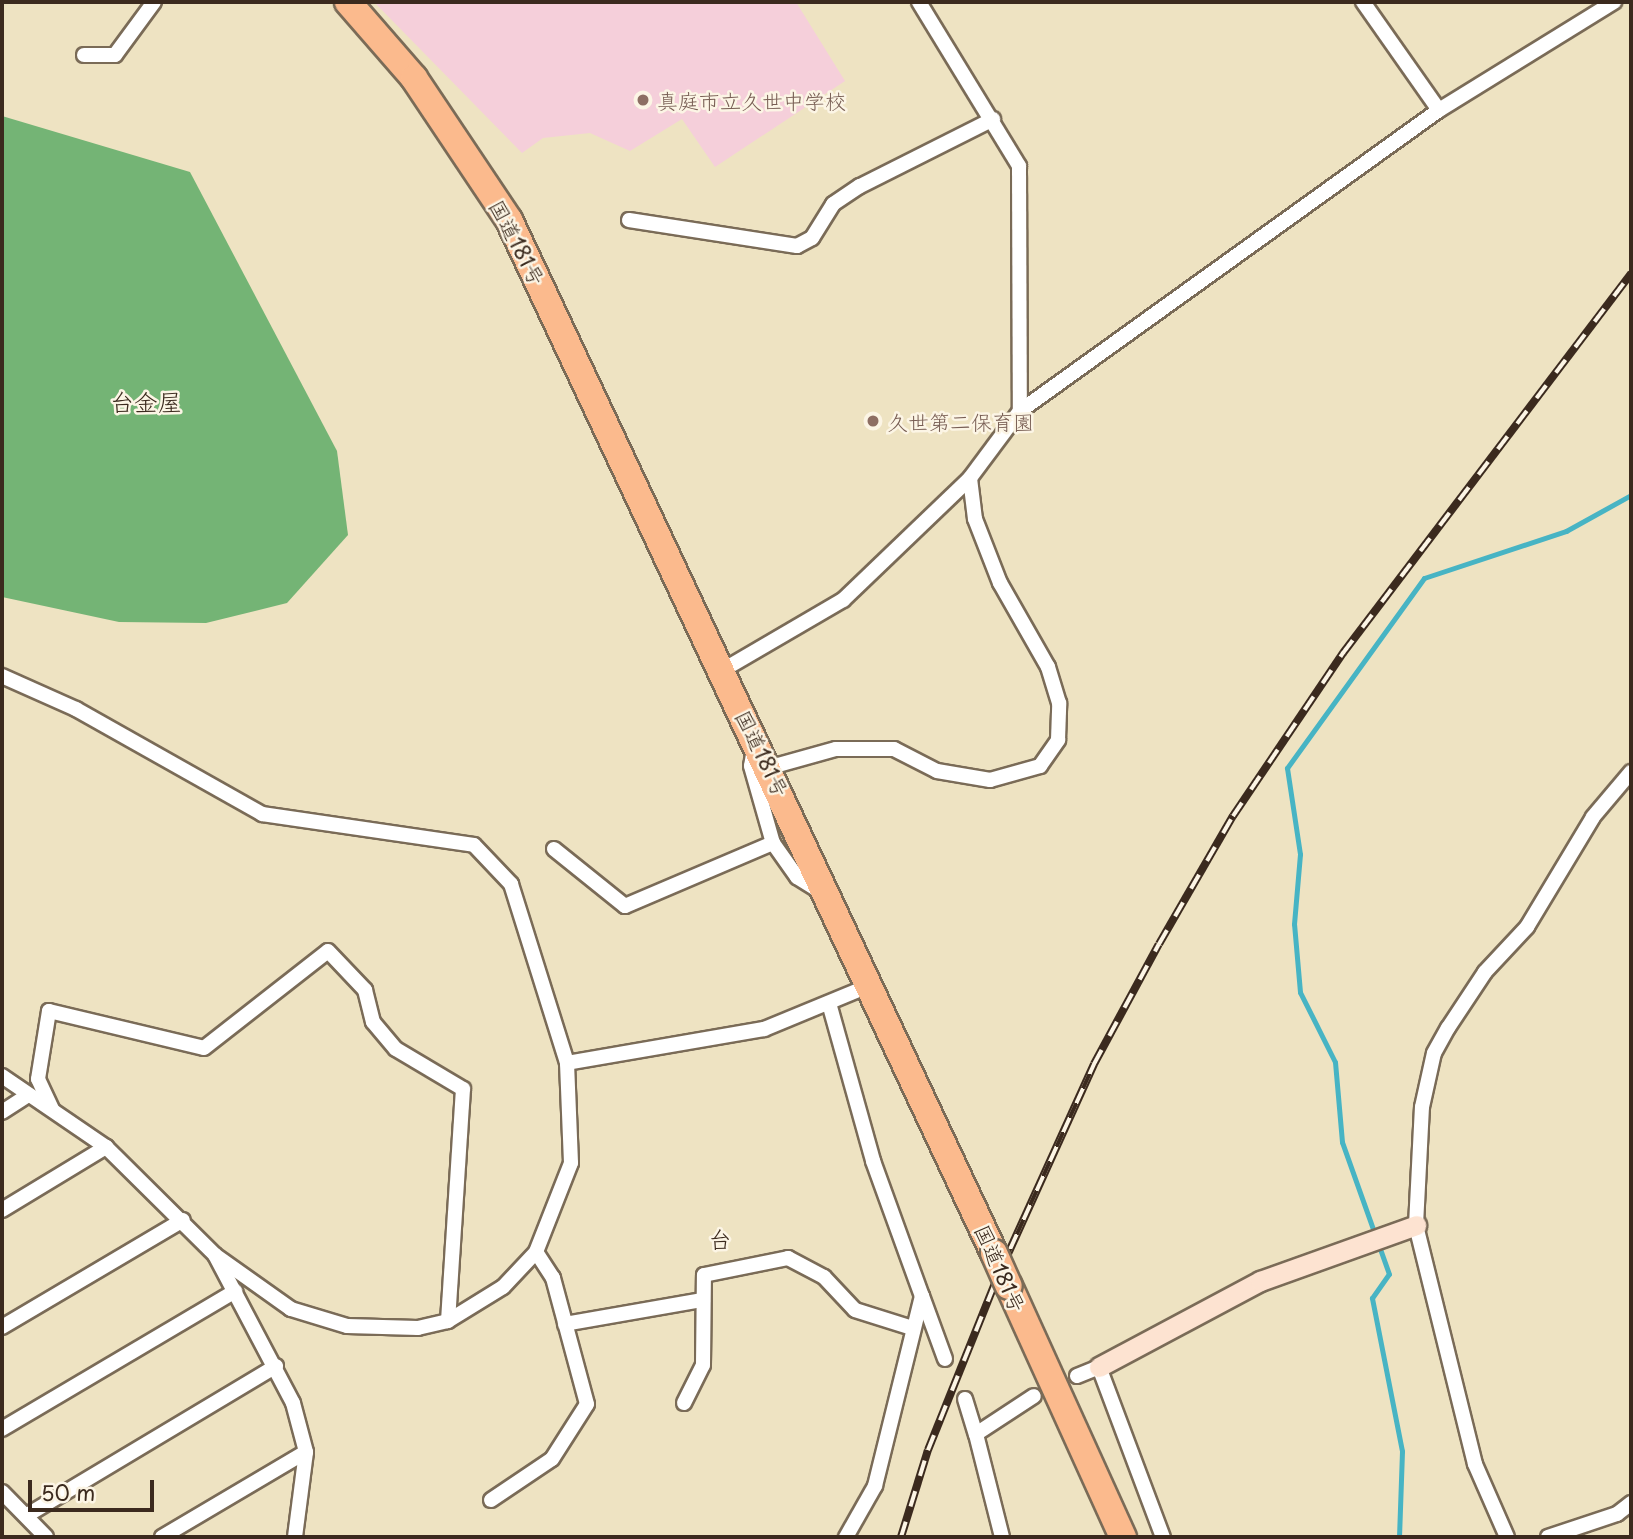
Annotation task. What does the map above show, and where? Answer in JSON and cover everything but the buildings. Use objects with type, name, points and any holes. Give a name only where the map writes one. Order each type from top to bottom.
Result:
[{"type":"highway","name":"国道181号","points":[[348,2],[428,98],[509,220],[771,767],[1123,1537]]},
{"type":"street","points":[[84,55],[116,55],[154,2]]},
{"type":"street","points":[[919,2],[1019,166],[1020,411]]},
{"type":"street","points":[[1363,2],[1439,110]]},
{"type":"street","points":[[723,670],[843,600],[970,478],[1020,411],[1439,110],[1614,2]]},
{"type":"street","points":[[629,220],[797,246],[812,237],[833,204],[860,186],[992,119]]},
{"type":"street","points":[[771,767],[836,749],[894,749],[937,771],[990,780],[1040,766],[1058,740],[1059,703],[1048,667],[1000,583],[975,520],[970,478]]},
{"type":"street","points":[[2,676],[76,709],[262,814],[474,845],[511,884],[567,1063],[571,1163],[536,1252],[503,1287],[448,1321],[418,1328],[347,1326],[291,1309],[215,1255],[183,1220],[106,1147],[2,1076]]},
{"type":"street","points":[[756,737],[751,766],[773,843],[797,877],[831,900]]},
{"type":"street","points":[[1507,1537],[1475,1464],[1416,1225],[1422,1107],[1434,1053],[1631,772]]},
{"type":"street","points":[[554,849],[625,906],[773,843]]},
{"type":"street","points":[[52,1109],[38,1079],[50,1011],[204,1048],[328,951],[365,990],[373,1021],[396,1049],[463,1089],[448,1321]]},
{"type":"street","points":[[567,1063],[764,1029],[871,985]]},
{"type":"street","points":[[829,1003],[873,1161],[945,1359]]},
{"type":"street","points":[[2,1112],[29,1096]]},
{"type":"street","points":[[2,1210],[106,1147]]},
{"type":"street","points":[[2,1327],[183,1220]]},
{"type":"street","points":[[1077,1376],[1260,1281],[1416,1225]]},
{"type":"street","points":[[491,1500],[552,1459],[587,1404],[553,1278],[536,1252]]},
{"type":"street","points":[[215,1255],[276,1366],[306,1452],[295,1537]]},
{"type":"street","points":[[684,1404],[703,1365],[704,1275],[788,1258],[824,1278],[855,1311],[912,1328]]},
{"type":"street","points":[[2,1429],[235,1290]]},
{"type":"street","points":[[846,1537],[875,1486],[922,1296]]},
{"type":"street","points":[[565,1324],[703,1300]]},
{"type":"street","points":[[29,1514],[276,1366]]},
{"type":"street","points":[[1098,1367],[1163,1537]]},
{"type":"street","points":[[976,1434],[1034,1396]]},
{"type":"street","points":[[965,1399],[1002,1537]]},
{"type":"street","points":[[162,1537],[306,1452]]},
{"type":"street","points":[[2,1492],[29,1514],[46,1537]]},
{"type":"street","points":[[1548,1537],[1617,1514],[1631,1503]]},
{"type":"shaded area","name":"真庭市立久世中学校","points":[[374,2],[796,2],[845,81],[715,167],[682,119],[630,151],[590,133],[543,138],[522,153]]},
{"type":"green space","points":[[2,116],[190,172],[337,451],[348,535],[287,603],[206,623],[119,622],[2,597]]},
{"type":"waterway","points":[[1399,1537],[1402,1451],[1372,1298],[1389,1274],[1342,1142],[1335,1062],[1300,992],[1294,924],[1300,854],[1287,768],[1424,578],[1566,531],[1631,495]]},
{"type":"waterway","points":[[589,1537],[604,1537]]},
{"type":"railway","points":[[901,1537],[928,1450],[997,1278],[1094,1064],[1159,944],[1233,816],[1343,653],[1631,273]]},
{"type":"place","name":"真庭市立久世中学校","points":[[643,100]]},
{"type":"place","name":"久世第二保育園","points":[[873,421]]},
{"type":"district","name":"台金屋","points":[[146,402]]},
{"type":"district","name":"台","points":[[720,1239]]}]
